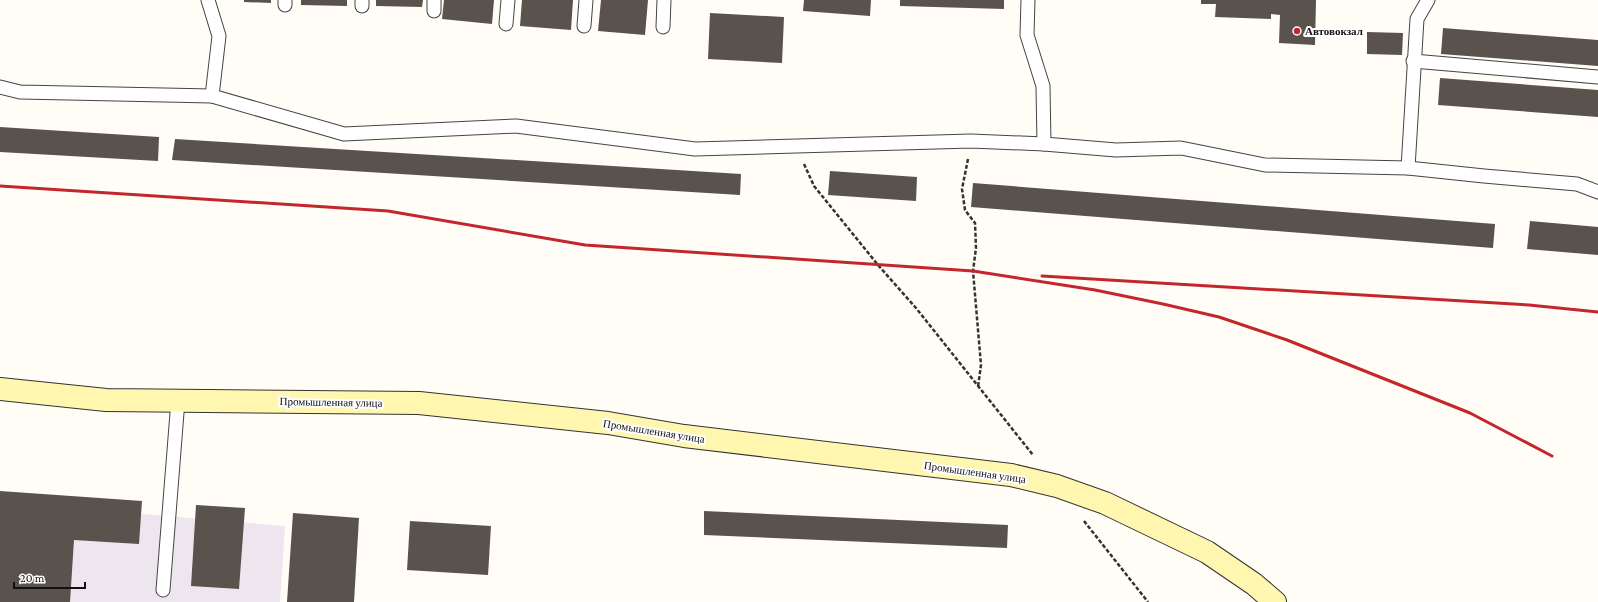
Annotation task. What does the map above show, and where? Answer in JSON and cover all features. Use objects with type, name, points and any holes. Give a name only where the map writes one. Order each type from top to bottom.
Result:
[{"type":"street","name":"Промышленная улица","points":[[0,390],[106,400],[419,403],[608,423],[684,436],[1012,475],[1057,486],[1105,503],[1207,552],[1254,584],[1275,602]]},
{"type":"lane","points":[[208,0],[219,36],[212,96]]},
{"type":"lane","points":[[506,24],[508,0]]},
{"type":"lane","points":[[584,26],[586,0]]},
{"type":"lane","points":[[662,27],[664,0]]},
{"type":"lane","points":[[1028,0],[1027,35],[1043,86],[1044,144]]},
{"type":"lane","points":[[1408,168],[1413,61],[1417,20],[1428,0]]},
{"type":"lane","points":[[1413,61],[1598,77]]},
{"type":"lane","points":[[0,87],[20,92],[212,96],[344,134],[516,126],[696,149],[971,141],[1044,144],[1116,150],[1181,148],[1265,165],[1408,168],[1577,184],[1598,192]]},
{"type":"lane","points":[[163,590],[178,400]]},
{"type":"path","points":[[971,141],[962,189],[965,210],[975,223],[976,248],[973,271],[981,365],[978,387]]},
{"type":"path","points":[[803,161],[814,186],[878,265],[916,308]]},
{"type":"shaded area","points":[[0,502],[285,526],[280,602],[0,602]]},
{"type":"building","points":[[244,0],[271,0],[271,3],[244,2]]},
{"type":"building","points":[[301,0],[347,0],[347,6],[301,5]]},
{"type":"building","points":[[376,0],[423,0],[422,7],[376,6]]},
{"type":"building","points":[[444,0],[494,0],[492,24],[442,19]]},
{"type":"building","points":[[522,0],[573,0],[571,30],[520,26]]},
{"type":"building","points":[[601,0],[648,0],[645,35],[598,31]]},
{"type":"building","points":[[804,0],[871,0],[870,16],[803,11]]},
{"type":"building","points":[[900,0],[1004,0],[1004,9],[900,6]]},
{"type":"building","name":"Автовокзал","points":[[1201,0],[1316,0],[1315,45],[1279,43],[1280,15],[1271,14],[1271,19],[1215,17],[1216,4],[1201,4]]},
{"type":"building","points":[[710,13],[784,17],[782,63],[708,59]]},
{"type":"building","points":[[1443,28],[1598,40],[1598,66],[1441,54]]},
{"type":"building","points":[[1367,32],[1403,33],[1402,55],[1367,54]]},
{"type":"building","points":[[1440,78],[1598,90],[1598,117],[1438,105]]},
{"type":"building","points":[[0,127],[159,137],[158,161],[0,152]]},
{"type":"building","points":[[175,139],[741,174],[740,195],[172,160]]},
{"type":"building","points":[[830,171],[917,177],[916,201],[828,195]]},
{"type":"building","points":[[973,183],[1495,224],[1493,248],[971,207]]},
{"type":"building","points":[[1530,221],[1598,227],[1598,255],[1527,249]]},
{"type":"building","points":[[0,491],[142,501],[139,544],[74,540],[70,602],[0,602]]},
{"type":"building","points":[[196,505],[245,508],[239,589],[191,586]]},
{"type":"building","points":[[704,511],[1008,525],[1007,548],[704,535]]},
{"type":"building","points":[[293,513],[359,518],[354,602],[287,602]]},
{"type":"building","points":[[410,521],[491,526],[488,575],[407,570]]},
{"type":"railway","points":[[0,186],[388,211],[585,245],[973,271],[1095,290],[1219,317],[1287,340],[1470,413],[1552,456]]},
{"type":"railway","points":[[1042,276],[1529,305],[1598,312]]},
{"type":"place","name":"Автовокзал","points":[[1297,31]]}]
